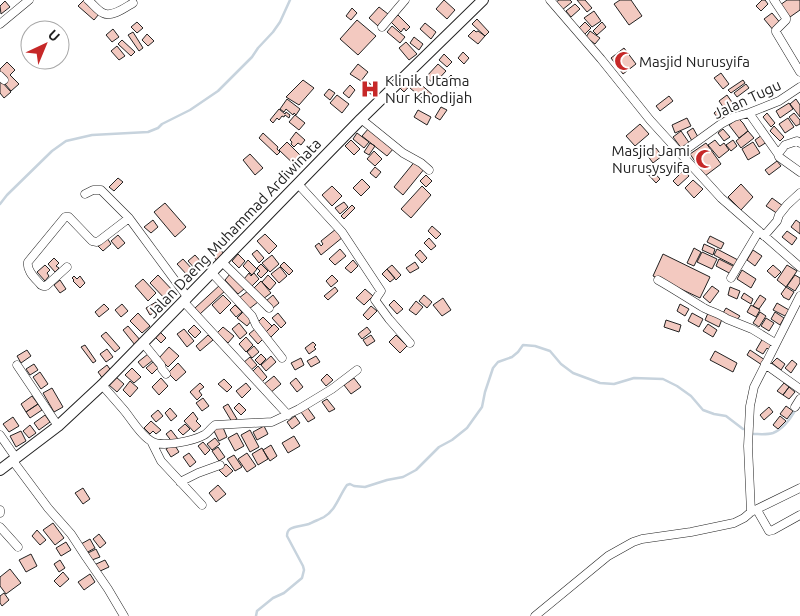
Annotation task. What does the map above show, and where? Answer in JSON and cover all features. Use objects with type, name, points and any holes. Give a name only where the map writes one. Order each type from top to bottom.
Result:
[{"type":"main road","name":"Jalan Daeng Muhammad Ardiwinata","points":[[0,470],[58,426],[102,385],[361,120],[483,0]]},
{"type":"street","points":[[0,24],[29,0]]},
{"type":"street","points":[[88,0],[104,14],[109,15],[133,3]]},
{"type":"street","points":[[382,27],[405,0]]},
{"type":"street","points":[[550,0],[650,120],[721,198],[800,268]]},
{"type":"street","points":[[774,0],[786,18],[776,32],[800,72]]},
{"type":"street","name":"Jalan Tugu","points":[[681,153],[721,124],[734,117],[779,102],[800,87]]},
{"type":"street","points":[[749,113],[779,157],[800,172]]},
{"type":"street","points":[[361,120],[403,153],[429,170]]},
{"type":"street","points":[[778,154],[785,145],[797,140],[800,143]]},
{"type":"street","points":[[298,184],[347,239],[381,291],[375,300],[410,343]]},
{"type":"street","points":[[85,194],[93,190],[100,190],[129,218],[186,300],[288,415]]},
{"type":"street","points":[[731,278],[762,233],[777,221],[787,204],[800,192]]},
{"type":"street","points":[[67,266],[46,286],[43,286],[28,269],[27,265],[65,218],[69,217],[90,239],[94,242],[99,242],[129,218]]},
{"type":"street","points":[[222,262],[269,308]]},
{"type":"street","points":[[212,273],[252,316],[256,325],[282,358]]},
{"type":"street","points":[[658,280],[706,309],[752,329],[776,343]]},
{"type":"street","points":[[800,296],[754,387],[748,446],[754,511],[769,531],[800,515]]},
{"type":"street","points":[[143,344],[158,360],[166,374]]},
{"type":"street","points":[[765,364],[800,389]]},
{"type":"street","points":[[17,365],[58,426]]},
{"type":"street","points":[[152,443],[160,444],[195,439],[205,435],[215,425],[272,422],[300,409],[332,389],[357,370]]},
{"type":"street","points":[[102,385],[152,443],[161,461],[202,505]]},
{"type":"street","points":[[794,407],[800,399]]},
{"type":"street","points":[[0,435],[48,508],[71,534],[124,616]]},
{"type":"street","points":[[180,482],[220,465]]},
{"type":"street","points":[[535,616],[608,556],[633,542],[734,523],[800,488]]},
{"type":"street","points":[[0,527],[18,547]]},
{"type":"building","points":[[84,0],[99,14],[94,20],[78,6]]},
{"type":"building","points":[[444,0],[455,10],[447,19],[436,9]]},
{"type":"building","points":[[559,0],[570,0],[572,2],[562,10],[556,2]]},
{"type":"building","points":[[577,0],[585,0],[592,8],[587,12]]},
{"type":"building","points":[[620,0],[631,0],[642,16],[629,25],[614,4]]},
{"type":"building","points":[[762,0],[765,0],[768,4],[761,11],[756,6]]},
{"type":"building","points":[[787,0],[800,0],[800,10],[790,17],[780,5]]},
{"type":"building","points":[[5,1],[10,7],[1,14],[0,6]]},
{"type":"building","points":[[575,4],[580,9],[571,17],[566,11]]},
{"type":"building","points":[[379,7],[388,14],[378,26],[369,18]]},
{"type":"building","points":[[352,8],[357,13],[351,20],[346,16]]},
{"type":"building","points":[[594,11],[601,21],[592,27],[584,18]]},
{"type":"building","points":[[772,13],[782,25],[774,31],[764,19]]},
{"type":"building","points":[[398,15],[410,27],[406,31],[404,28],[401,32],[391,22]]},
{"type":"building","points":[[477,19],[489,32],[485,36],[472,24]]},
{"type":"building","points":[[357,20],[376,36],[358,55],[340,39]]},
{"type":"building","points":[[137,22],[143,28],[137,33],[131,27]]},
{"type":"building","points":[[585,22],[591,28],[584,35],[578,29]]},
{"type":"building","points":[[602,22],[606,27],[597,35],[593,31]]},
{"type":"building","points":[[425,23],[436,32],[431,39],[420,29]]},
{"type":"building","points":[[392,26],[405,37],[400,43],[387,32]]},
{"type":"building","points":[[113,29],[119,37],[112,42],[106,35]]},
{"type":"building","points":[[474,30],[485,36],[478,44],[468,36]]},
{"type":"building","points":[[590,31],[600,38],[595,44],[586,37]]},
{"type":"building","points":[[133,32],[143,48],[139,51],[128,35]]},
{"type":"building","points":[[147,34],[154,41],[148,46],[142,40]]},
{"type":"building","points":[[414,37],[423,44],[419,50],[410,43]]},
{"type":"building","points":[[122,40],[135,52],[131,56],[118,44]]},
{"type":"building","points":[[406,42],[417,54],[409,60],[399,48]]},
{"type":"building","points":[[117,46],[125,56],[119,60],[111,51]]},
{"type":"building","name":"Masjid Nurusyifa","points":[[624,48],[636,64],[623,74],[611,58]]},
{"type":"building","points":[[463,52],[469,58],[464,64],[458,58]]},
{"type":"building","points":[[444,54],[452,62],[447,67],[439,60]]},
{"type":"building","points":[[7,62],[15,70],[10,75],[19,84],[11,91],[5,84],[7,82],[0,74],[0,69]]},
{"type":"building","points":[[358,64],[368,72],[361,81],[350,74]]},
{"type":"building","points":[[438,64],[446,71],[434,84],[426,77]]},
{"type":"building","points":[[721,73],[729,84],[723,89],[714,78]]},
{"type":"building","points":[[451,75],[460,84],[456,88],[447,79]]},
{"type":"building","points":[[409,77],[414,81],[404,92],[399,87]]},
{"type":"building","points":[[0,80],[11,92],[4,98],[0,93]]},
{"type":"building","points":[[303,80],[314,88],[299,105],[286,97]]},
{"type":"building","name":"Klinik Utama Nur Khodijah","points":[[366,80],[379,92],[374,97],[361,85]]},
{"type":"building","points":[[416,80],[435,97],[429,104],[410,88]]},
{"type":"building","points":[[743,80],[745,83],[731,93],[728,90]]},
{"type":"building","points":[[746,84],[749,88],[737,97],[734,93]]},
{"type":"building","points":[[350,85],[355,90],[349,98],[343,93]]},
{"type":"building","points":[[329,89],[335,93],[330,100],[324,95]]},
{"type":"building","points":[[337,95],[349,104],[342,113],[330,103]]},
{"type":"building","points":[[727,95],[734,105],[726,111],[719,101]]},
{"type":"building","points":[[669,96],[673,101],[660,111],[656,106]]},
{"type":"building","points":[[287,99],[300,109],[296,115],[294,113],[293,115],[286,109],[284,112],[280,109]]},
{"type":"building","points":[[796,99],[800,105],[800,117],[790,104]]},
{"type":"building","points":[[789,103],[793,109],[780,118],[776,111]]},
{"type":"building","points":[[441,107],[447,110],[440,120],[435,117]]},
{"type":"building","points":[[720,108],[727,115],[720,121],[714,113]]},
{"type":"building","points":[[279,109],[285,114],[286,112],[290,115],[289,118],[285,115],[279,120],[277,118],[273,123],[270,120]]},
{"type":"building","points":[[418,110],[431,117],[427,125],[414,117]]},
{"type":"building","points":[[767,113],[775,123],[771,127],[763,117]]},
{"type":"building","points":[[794,113],[800,120],[800,124],[796,126],[789,117]]},
{"type":"building","points":[[295,115],[305,123],[299,130],[289,122]]},
{"type":"building","points":[[687,118],[691,126],[675,133],[672,125]]},
{"type":"building","points":[[738,118],[748,131],[739,138],[729,125]]},
{"type":"building","points":[[788,118],[794,127],[785,133],[779,124]]},
{"type":"building","points":[[640,124],[649,134],[635,146],[626,136]]},
{"type":"building","points":[[774,126],[784,137],[780,141],[770,131]]},
{"type":"building","points":[[369,128],[394,148],[387,156],[362,136]]},
{"type":"building","points":[[693,128],[698,137],[692,141],[687,132]]},
{"type":"building","points":[[723,129],[730,137],[724,141],[718,133]]},
{"type":"building","points":[[681,131],[690,144],[682,149],[673,137]]},
{"type":"building","points":[[748,131],[754,138],[741,148],[736,141]]},
{"type":"building","points":[[296,132],[305,140],[301,145],[298,143],[294,147],[290,140]]},
{"type":"building","points":[[263,133],[278,147],[277,149],[280,152],[277,155],[259,138]]},
{"type":"building","points":[[357,133],[369,142],[364,148],[353,139]]},
{"type":"building","points":[[762,135],[767,142],[759,147],[755,140]]},
{"type":"building","points":[[351,140],[360,149],[354,155],[345,146]]},
{"type":"building","points":[[715,140],[720,146],[724,143],[729,150],[719,158],[708,145]]},
{"type":"building","points":[[733,140],[737,146],[731,151],[726,145]]},
{"type":"building","points":[[287,142],[306,161],[299,169],[279,150]]},
{"type":"building","points":[[753,142],[760,153],[748,160],[742,149]]},
{"type":"building","points":[[370,143],[375,146],[369,155],[364,152]]},
{"type":"building","name":"Masjid Jami Nurusysyifa","points":[[706,143],[721,164],[705,176],[690,154]]},
{"type":"building","points":[[656,148],[662,156],[653,163],[647,155]]},
{"type":"building","points":[[374,151],[382,159],[375,166],[367,159]]},
{"type":"building","points":[[250,154],[263,168],[255,175],[243,160]]},
{"type":"building","points":[[416,160],[425,168],[403,195],[394,187]]},
{"type":"building","points":[[777,161],[781,166],[769,175],[765,170]]},
{"type":"building","points":[[375,167],[381,172],[376,178],[370,173]]},
{"type":"building","points":[[650,168],[660,179],[656,183],[646,172]]},
{"type":"building","points":[[684,170],[689,176],[678,186],[673,181]]},
{"type":"building","points":[[426,175],[432,181],[426,187],[420,181]]},
{"type":"building","points":[[118,178],[123,182],[114,191],[109,187]]},
{"type":"building","points":[[362,179],[370,187],[361,196],[353,188]]},
{"type":"building","points":[[693,180],[703,189],[694,198],[685,188]]},
{"type":"building","points":[[741,184],[753,197],[741,210],[728,197]]},
{"type":"building","points":[[332,186],[342,196],[332,206],[322,195]]},
{"type":"building","points":[[422,186],[431,195],[411,218],[401,209]]},
{"type":"building","points":[[772,198],[783,206],[778,214],[766,206]]},
{"type":"building","points":[[344,202],[348,207],[340,214],[335,208]]},
{"type":"building","points":[[165,203],[186,227],[175,237],[154,212]]},
{"type":"building","points":[[352,205],[355,208],[344,219],[341,216]]},
{"type":"building","points":[[153,220],[158,227],[151,233],[144,227]]},
{"type":"building","points":[[796,220],[800,223],[800,234],[791,227]]},
{"type":"building","points":[[432,226],[441,234],[436,239],[428,231]]},
{"type":"building","points":[[336,229],[343,237],[321,255],[315,246],[319,243],[321,246],[323,244],[321,241]]},
{"type":"building","points":[[787,231],[797,238],[792,245],[782,237]]},
{"type":"building","points":[[265,234],[277,246],[269,254],[257,241]]},
{"type":"building","points":[[118,235],[125,243],[118,249],[111,241]]},
{"type":"building","points":[[710,236],[724,243],[721,249],[707,242]]},
{"type":"building","points":[[107,238],[111,244],[103,251],[98,246]]},
{"type":"building","points":[[429,238],[436,246],[431,250],[424,243]]},
{"type":"building","points":[[704,244],[715,249],[713,255],[702,250]]},
{"type":"building","points":[[218,247],[225,255],[217,261],[211,253]]},
{"type":"building","points":[[694,248],[701,252],[694,266],[687,263]]},
{"type":"building","points":[[340,249],[346,256],[335,265],[329,259]]},
{"type":"building","points":[[717,249],[738,260],[735,266],[714,255]]},
{"type":"building","points":[[257,250],[264,258],[259,263],[252,254]]},
{"type":"building","points":[[420,250],[427,258],[422,263],[415,255]]},
{"type":"building","points":[[753,250],[762,256],[755,266],[747,260]]},
{"type":"building","points":[[702,252],[717,259],[712,269],[697,262]]},
{"type":"building","points":[[238,254],[245,261],[239,268],[232,261]]},
{"type":"building","points":[[663,254],[710,277],[700,298],[653,276]]},
{"type":"building","points":[[195,255],[204,265],[197,271],[188,261]]},
{"type":"building","points":[[272,255],[279,264],[270,272],[262,263]]},
{"type":"building","points":[[54,258],[59,263],[56,266],[59,268],[55,272],[48,264]]},
{"type":"building","points":[[183,259],[194,271],[188,276],[177,264]]},
{"type":"building","points":[[719,259],[735,267],[731,274],[716,266]]},
{"type":"building","points":[[248,260],[257,269],[252,275],[243,266]]},
{"type":"building","points":[[353,260],[358,266],[351,273],[345,268]]},
{"type":"building","points":[[284,262],[293,271],[289,275],[280,266]]},
{"type":"building","points":[[415,262],[419,268],[410,273],[406,268]]},
{"type":"building","points":[[261,264],[268,271],[261,278],[257,274],[260,271],[257,268]]},
{"type":"building","points":[[45,265],[50,270],[47,273],[49,276],[45,281],[37,272]]},
{"type":"building","points":[[392,265],[401,275],[396,280],[387,269]]},
{"type":"building","points":[[773,265],[781,272],[775,278],[767,271]]},
{"type":"building","points":[[787,265],[797,271],[786,287],[777,280]]},
{"type":"building","points":[[280,267],[287,276],[279,283],[271,274]]},
{"type":"building","points":[[387,269],[395,278],[390,282],[382,274]]},
{"type":"building","points":[[742,270],[756,279],[751,288],[737,279]]},
{"type":"building","points":[[249,273],[251,276],[254,273],[259,279],[251,287],[244,279]]},
{"type":"building","points":[[230,274],[244,289],[238,294],[225,280]]},
{"type":"building","points":[[158,275],[176,294],[168,302],[150,283]]},
{"type":"building","points":[[268,275],[276,283],[270,290],[262,282]]},
{"type":"building","points":[[332,275],[338,281],[331,287],[326,281]]},
{"type":"building","points":[[795,275],[800,278],[800,283],[795,291],[787,286]]},
{"type":"building","points":[[74,276],[77,279],[80,276],[85,283],[80,288],[73,281],[72,278]]},
{"type":"building","points":[[143,279],[156,293],[148,301],[135,286]]},
{"type":"building","points":[[60,280],[66,289],[60,293],[54,285]]},
{"type":"building","points":[[261,281],[271,293],[263,299],[254,288]]},
{"type":"building","points":[[221,284],[226,290],[200,314],[195,308]]},
{"type":"building","points":[[712,286],[719,291],[710,303],[703,297]]},
{"type":"building","points":[[335,287],[338,291],[328,300],[324,296]]},
{"type":"building","points":[[730,287],[740,291],[737,299],[728,295]]},
{"type":"building","points":[[786,287],[794,292],[789,300],[781,294]]},
{"type":"building","points":[[365,289],[373,296],[364,305],[356,298]]},
{"type":"building","points":[[248,291],[258,302],[249,309],[239,298]]},
{"type":"building","points":[[744,293],[753,299],[751,304],[741,298]]},
{"type":"building","points":[[223,295],[231,303],[220,314],[212,305]]},
{"type":"building","points":[[273,295],[279,303],[273,308],[266,301]]},
{"type":"building","points":[[424,295],[432,302],[427,308],[419,301]]},
{"type":"building","points":[[760,295],[766,299],[759,309],[753,306]]},
{"type":"building","points":[[443,298],[451,310],[442,316],[433,305]]},
{"type":"building","points":[[394,300],[403,309],[397,314],[389,305]]},
{"type":"building","points":[[416,301],[423,307],[416,315],[409,310]]},
{"type":"building","points":[[156,302],[160,309],[150,315],[146,308]]},
{"type":"building","points":[[777,303],[789,310],[785,316],[773,310]]},
{"type":"building","points":[[104,304],[109,309],[99,317],[95,312]]},
{"type":"building","points":[[122,304],[128,311],[121,317],[115,310]]},
{"type":"building","points":[[680,304],[689,309],[685,316],[677,311]]},
{"type":"building","points":[[235,305],[242,312],[236,317],[230,310]]},
{"type":"building","points":[[751,305],[760,310],[756,317],[747,312]]},
{"type":"building","points":[[371,306],[377,311],[368,320],[363,315]]},
{"type":"building","points":[[726,308],[740,316],[736,321],[723,313]]},
{"type":"building","points":[[243,312],[252,320],[247,326],[237,318]]},
{"type":"building","points":[[760,312],[766,316],[759,327],[753,323]]},
{"type":"building","points":[[775,312],[784,318],[780,325],[771,319]]},
{"type":"building","points":[[138,313],[150,326],[142,333],[130,321]]},
{"type":"building","points":[[278,313],[286,323],[281,328],[272,318]]},
{"type":"building","points":[[692,313],[703,319],[699,327],[688,321]]},
{"type":"building","points":[[708,313],[722,319],[719,327],[705,320]]},
{"type":"building","points":[[263,317],[272,326],[266,332],[257,323]]},
{"type":"building","points":[[766,318],[774,323],[769,331],[761,326]]},
{"type":"building","points":[[666,320],[681,325],[679,332],[664,327]]},
{"type":"building","points":[[239,323],[247,333],[240,339],[232,329]]},
{"type":"building","points":[[274,324],[279,329],[271,337],[266,332]]},
{"type":"building","points":[[708,324],[717,330],[713,337],[703,331]]},
{"type":"building","points":[[194,325],[201,332],[195,338],[188,331]]},
{"type":"building","points":[[128,326],[141,341],[135,345],[123,330]]},
{"type":"building","points":[[223,327],[234,336],[228,343],[217,333]]},
{"type":"building","points":[[367,327],[371,332],[362,339],[358,334]]},
{"type":"building","points":[[184,329],[194,341],[187,347],[177,334]]},
{"type":"building","points":[[255,329],[264,338],[258,344],[249,334]]},
{"type":"building","points":[[106,332],[120,348],[115,352],[101,336]]},
{"type":"building","points":[[160,332],[166,338],[161,343],[155,337]]},
{"type":"building","points":[[208,335],[213,340],[200,351],[196,346]]},
{"type":"building","points":[[371,335],[375,341],[367,346],[363,340]]},
{"type":"building","points":[[396,335],[407,346],[400,353],[389,342]]},
{"type":"building","points":[[246,337],[253,345],[246,352],[239,344]]},
{"type":"building","points":[[763,338],[773,343],[769,350],[767,348],[763,354],[756,350]]},
{"type":"building","points":[[313,342],[316,345],[314,347],[316,349],[309,354],[305,348]]},
{"type":"building","points":[[85,345],[96,361],[93,363],[81,347]]},
{"type":"building","points":[[254,346],[259,352],[252,358],[247,352]]},
{"type":"building","points":[[169,347],[179,356],[168,367],[159,358]]},
{"type":"building","points":[[107,349],[113,357],[106,362],[100,354]]},
{"type":"building","points":[[27,350],[31,356],[21,363],[17,356]]},
{"type":"building","points":[[750,350],[765,360],[762,365],[747,355]]},
{"type":"building","points":[[715,351],[737,363],[733,372],[710,360]]},
{"type":"building","points":[[148,354],[153,360],[143,368],[138,362]]},
{"type":"building","points":[[261,354],[266,359],[260,365],[255,360]]},
{"type":"building","points":[[271,356],[276,362],[266,371],[261,365]]},
{"type":"building","points":[[316,356],[320,362],[311,367],[307,361]]},
{"type":"building","points":[[250,357],[257,365],[250,371],[243,363]]},
{"type":"building","points":[[301,358],[304,365],[295,370],[291,363]]},
{"type":"building","points":[[777,358],[785,364],[781,370],[772,363]]},
{"type":"building","points":[[792,360],[797,364],[791,373],[785,368]]},
{"type":"building","points":[[153,362],[158,368],[152,374],[146,368]]},
{"type":"building","points":[[178,363],[186,372],[176,381],[168,373]]},
{"type":"building","points":[[34,364],[38,370],[30,375],[26,369]]},
{"type":"building","points":[[107,365],[112,372],[103,379],[98,372]]},
{"type":"building","points":[[258,366],[267,377],[261,383],[252,372]]},
{"type":"building","points":[[132,368],[141,377],[134,383],[125,375]]},
{"type":"building","points":[[40,372],[48,384],[41,389],[33,377]]},
{"type":"building","points":[[327,374],[333,380],[326,386],[321,380]]},
{"type":"building","points":[[274,376],[281,384],[270,393],[263,385]]},
{"type":"building","points":[[116,377],[124,384],[117,392],[109,385]]},
{"type":"building","points":[[161,378],[168,386],[159,395],[152,387]]},
{"type":"building","points":[[296,378],[303,387],[297,392],[290,383]]},
{"type":"building","points":[[354,378],[361,387],[351,394],[344,385]]},
{"type":"building","points":[[224,379],[232,387],[227,392],[218,384]]},
{"type":"building","points":[[130,381],[138,388],[130,397],[123,390]]},
{"type":"building","points":[[200,383],[204,387],[199,391],[202,395],[197,400],[190,392]]},
{"type":"building","points":[[246,383],[251,389],[242,398],[236,391]]},
{"type":"building","points":[[784,383],[789,387],[783,395],[777,391]]},
{"type":"building","points":[[789,387],[795,392],[789,399],[783,395]]},
{"type":"building","points":[[52,388],[63,407],[54,412],[43,393]]},
{"type":"building","points":[[32,396],[38,404],[26,412],[21,404]]},
{"type":"building","points":[[203,398],[209,406],[202,411],[196,403]]},
{"type":"building","points":[[327,399],[335,409],[329,412],[322,402]]},
{"type":"building","points":[[239,403],[246,410],[241,415],[234,408]]},
{"type":"building","points":[[38,404],[42,410],[30,418],[26,412]]},
{"type":"building","points":[[228,404],[237,419],[232,422],[223,407]]},
{"type":"building","points":[[786,406],[793,411],[787,419],[780,414]]},
{"type":"building","points":[[307,407],[315,418],[308,422],[301,412]]},
{"type":"building","points":[[769,407],[773,412],[764,420],[760,415]]},
{"type":"building","points":[[170,408],[177,416],[171,421],[165,413]]},
{"type":"building","points":[[158,410],[163,416],[156,422],[151,416]]},
{"type":"building","points":[[193,412],[198,419],[196,421],[201,426],[194,432],[184,421]]},
{"type":"building","points":[[45,415],[50,422],[39,430],[34,423]]},
{"type":"building","points":[[295,416],[300,423],[292,429],[287,422]]},
{"type":"building","points":[[780,416],[786,421],[778,429],[773,425]]},
{"type":"building","points":[[13,417],[19,426],[9,432],[3,424]]},
{"type":"building","points":[[151,421],[161,430],[156,434],[153,431],[150,434],[144,428]]},
{"type":"building","points":[[185,424],[190,429],[183,435],[178,430]]},
{"type":"building","points":[[30,425],[36,433],[29,438],[23,431]]},
{"type":"building","points":[[222,425],[227,437],[219,441],[213,429]]},
{"type":"building","points":[[264,426],[268,434],[257,440],[253,432]]},
{"type":"building","points":[[171,430],[178,439],[173,443],[166,434]]},
{"type":"building","points":[[250,430],[259,447],[250,452],[241,435]]},
{"type":"building","points":[[21,431],[26,441],[16,447],[10,436]]},
{"type":"building","points":[[237,433],[244,446],[235,451],[228,438]]},
{"type":"building","points":[[294,436],[300,446],[288,453],[282,443]]},
{"type":"building","points":[[215,438],[220,444],[212,450],[207,444]]},
{"type":"building","points":[[203,442],[210,450],[205,455],[198,446]]},
{"type":"building","points":[[174,444],[179,452],[171,457],[166,449]]},
{"type":"building","points":[[271,445],[277,456],[270,461],[263,450]]},
{"type":"building","points":[[218,447],[225,457],[219,461],[212,451]]},
{"type":"building","points":[[262,448],[268,459],[258,465],[252,454]]},
{"type":"building","points":[[189,453],[196,462],[190,467],[183,457]]},
{"type":"building","points":[[247,453],[256,466],[247,472],[238,459]]},
{"type":"building","points":[[234,455],[242,467],[235,471],[227,459]]},
{"type":"building","points":[[226,464],[233,471],[226,477],[219,470]]},
{"type":"building","points":[[218,485],[226,494],[216,502],[209,493]]},
{"type":"building","points":[[83,488],[90,499],[83,504],[75,493]]},
{"type":"building","points":[[53,523],[64,538],[55,545],[43,530]]},
{"type":"building","points":[[37,530],[46,540],[40,545],[32,536]]},
{"type":"building","points":[[99,534],[106,543],[100,548],[93,539]]},
{"type":"building","points":[[90,539],[95,548],[86,553],[81,544]]},
{"type":"building","points":[[66,542],[71,550],[61,556],[56,548]]},
{"type":"building","points":[[96,549],[100,557],[92,560],[88,553]]},
{"type":"building","points":[[31,554],[37,566],[26,572],[19,560]]},
{"type":"building","points":[[60,560],[65,568],[59,572],[54,564]]},
{"type":"building","points":[[105,560],[109,567],[98,572],[94,565]]},
{"type":"building","points":[[10,569],[21,583],[6,594],[0,586],[0,577]]},
{"type":"building","points":[[63,572],[69,579],[60,587],[54,581]]},
{"type":"building","points":[[90,574],[95,582],[84,590],[78,582]]},
{"type":"building","points":[[4,593],[9,600],[2,606],[0,596]]},
{"type":"waterway","points":[[0,204],[52,151],[66,141],[92,135],[148,132],[190,110],[218,91],[252,57],[273,32],[290,0]]},
{"type":"waterway","points":[[256,616],[257,611],[302,578],[303,566],[287,536],[287,532],[294,527],[309,524],[328,514],[347,485],[365,487],[403,477],[416,470],[439,447],[452,440],[467,428],[482,407],[493,368],[498,362],[512,357],[523,345],[535,346],[550,351],[561,364],[573,373],[600,383],[614,384],[634,378],[663,379],[691,396],[703,410],[726,416],[743,429]]},
{"type":"waterway","points":[[752,434],[768,434],[781,429],[796,409]]},
{"type":"place","name":"Masjid Nurusyifa","points":[[624,61]]},
{"type":"place","name":"Klinik Utama Nur Khodijah","points":[[370,89]]},
{"type":"place","name":"Masjid Jami Nurusysyifa","points":[[705,159]]}]
